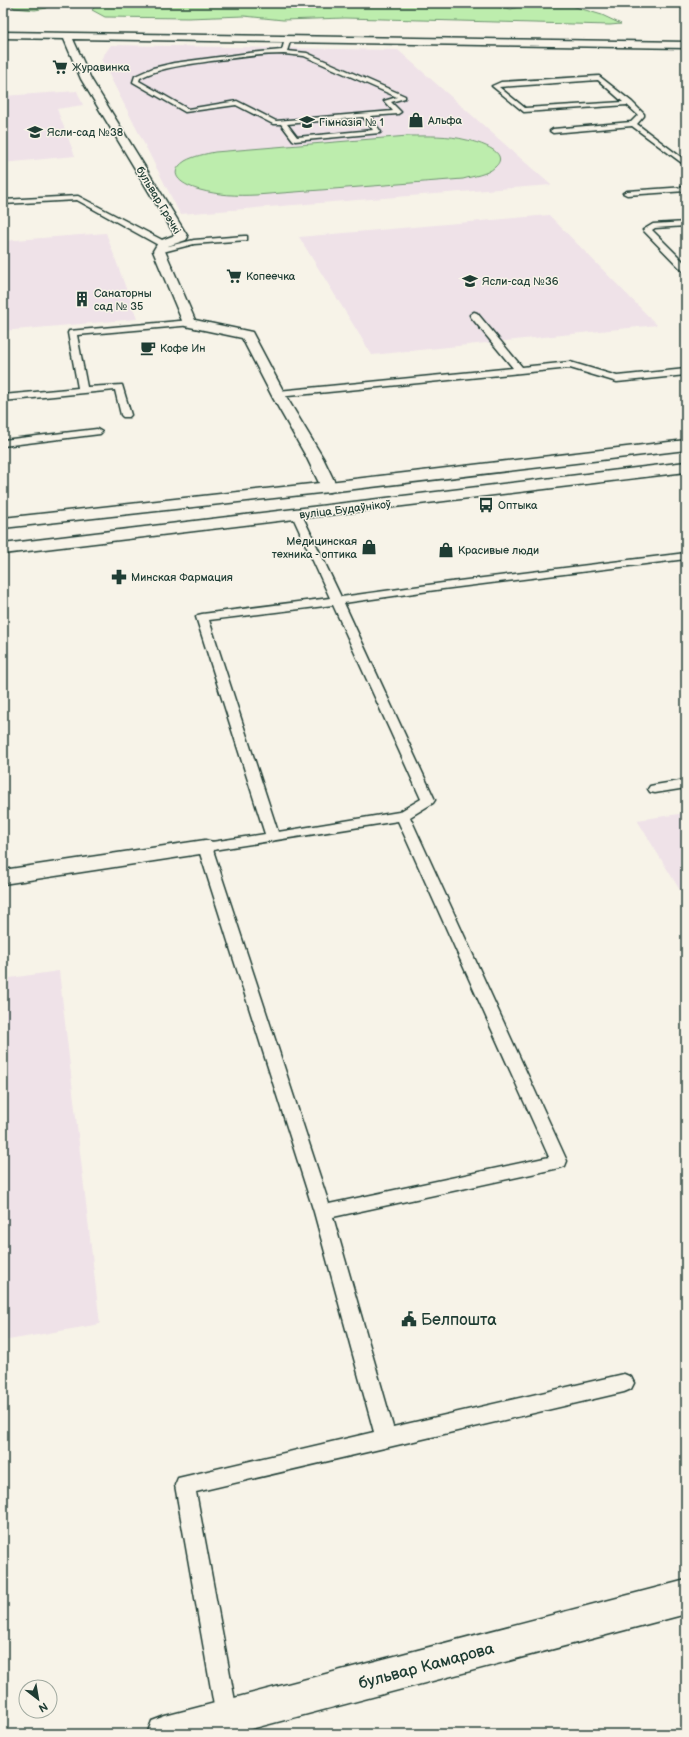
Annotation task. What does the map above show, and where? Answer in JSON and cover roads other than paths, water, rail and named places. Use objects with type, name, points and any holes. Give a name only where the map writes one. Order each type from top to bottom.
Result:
[{"type":"street","points":[[3,35],[686,45]]},
{"type":"street","name":"бульвар Грэчкі","points":[[67,36],[86,79],[182,237],[161,248]]},
{"type":"street","points":[[161,248],[190,323],[247,335],[278,394],[315,458],[329,487]]},
{"type":"street","name":"вуліца Будаўнікоў","points":[[3,523],[329,487],[686,444]]},
{"type":"street","points":[[537,461],[552,483]]},
{"type":"street","name":"вуліца Будаўнікоў","points":[[3,549],[297,515],[686,467]]},
{"type":"street","points":[[3,877],[205,847]]},
{"type":"street","name":"бульвар Камарова","points":[[166,1734],[686,1597]]},
{"type":"lane","points":[[284,52],[288,39]]},
{"type":"lane","points":[[268,52],[284,52],[305,54],[403,97],[387,101],[398,112],[275,123],[237,103],[187,111],[136,82],[137,77],[149,70],[191,62],[268,52]]},
{"type":"lane","points":[[553,131],[633,124],[642,115],[630,103],[601,80],[595,78],[501,84],[495,86],[524,110],[630,103]]},
{"type":"lane","points":[[282,122],[295,139],[378,132],[368,124],[365,115]]},
{"type":"lane","points":[[319,119],[333,136]]},
{"type":"lane","points":[[633,124],[686,164]]},
{"type":"lane","points":[[288,130],[296,130]]},
{"type":"lane","points":[[627,194],[686,189]]},
{"type":"lane","points":[[3,202],[70,197],[78,198],[161,248],[194,242],[244,238]]},
{"type":"lane","points":[[686,224],[653,226],[647,230],[686,269]]},
{"type":"lane","points":[[474,315],[519,370]]},
{"type":"lane","points":[[84,390],[72,333],[190,323]]},
{"type":"lane","points":[[278,394],[570,365],[616,379],[686,372]]},
{"type":"lane","points":[[3,398],[119,387],[126,415]]},
{"type":"lane","points":[[3,442],[97,432]]},
{"type":"lane","points":[[297,515],[428,800],[403,816],[205,847],[323,1212],[386,1438]]},
{"type":"lane","points":[[273,837],[202,618],[686,556]]},
{"type":"lane","points":[[655,789],[686,784]]},
{"type":"lane","points":[[323,1212],[559,1161],[403,816]]},
{"type":"lane","points":[[227,1717],[185,1485],[624,1383]]},
{"type":"place","name":"Журавинка","points":[[60,67]]},
{"type":"place","name":"Альфа","points":[[416,120]]},
{"type":"place","name":"Гімназія № 1","points":[[307,122]]},
{"type":"place","name":"Ясли-сад №38","points":[[35,132]]},
{"type":"place","name":"Копеечка","points":[[234,276]]},
{"type":"place","name":"Ясли-сад №36","points":[[470,281]]},
{"type":"place","name":"Санаторны сад № 35","points":[[82,299]]},
{"type":"place","name":"Кофе Ин","points":[[148,348]]},
{"type":"place","name":"Оптыка","points":[[486,505]]},
{"type":"place","name":"Медицинская техника - оптика","points":[[369,547]]},
{"type":"place","name":"Красивые люди","points":[[446,550]]},
{"type":"place","name":"Минская Фармация","points":[[119,577]]},
{"type":"place","name":"Белпошта","points":[[409,1319]]}]
